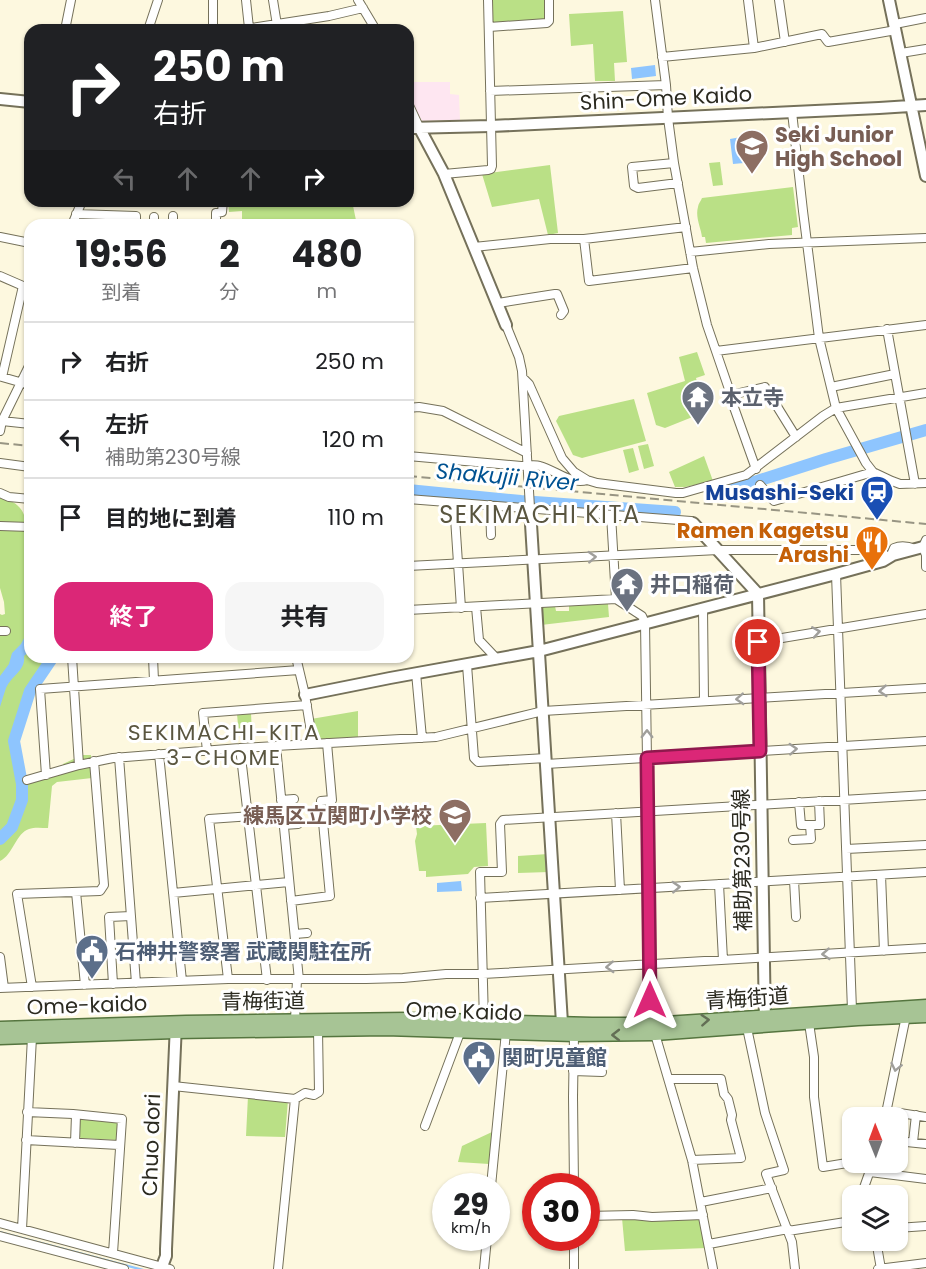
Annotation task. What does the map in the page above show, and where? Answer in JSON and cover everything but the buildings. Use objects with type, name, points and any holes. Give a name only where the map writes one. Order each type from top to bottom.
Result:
[{"type":"main road","name":"青梅街道","points":[[175,1027],[295,1020],[407,1019],[562,1023],[653,1029],[765,1021],[852,1010],[926,1006]]},
{"type":"main road","name":"Ome Kaido","points":[[198,1027],[461,1030],[574,1035],[653,1029],[747,1028],[765,1021],[809,1023],[926,1016]]},
{"type":"main road","name":"Ome-kaido","points":[[0,1028],[175,1027]]},
{"type":"main road","points":[[0,1038],[175,1027]]},
{"type":"street","points":[[66,24],[71,0]]},
{"type":"street","points":[[150,24],[158,0]]},
{"type":"street","points":[[213,0],[213,24]]},
{"type":"street","points":[[246,0],[249,24]]},
{"type":"street","points":[[273,0],[277,24]]},
{"type":"street","points":[[358,0],[372,24]]},
{"type":"street","points":[[444,174],[491,169],[488,0]]},
{"type":"street","points":[[489,27],[547,23],[549,21],[549,0]]},
{"type":"street","points":[[655,0],[674,163],[693,268],[707,325],[756,469]]},
{"type":"street","points":[[748,0],[754,48]]},
{"type":"street","points":[[779,0],[785,42]]},
{"type":"street","points":[[889,0],[926,176]]},
{"type":"street","points":[[283,24],[363,8]]},
{"type":"street","points":[[662,57],[754,48],[822,34],[828,42],[926,18]]},
{"type":"street","points":[[901,53],[926,49]]},
{"type":"street","points":[[490,91],[666,85]]},
{"type":"street","points":[[0,99],[24,101]]},
{"type":"street","name":"Shin-Ome Kaido","points":[[414,128],[926,105]]},
{"type":"street","points":[[792,112],[819,338],[836,408],[873,471],[900,484],[926,483]]},
{"type":"street","points":[[414,116],[444,174],[498,303],[519,357],[523,378],[562,1023],[574,1035],[574,1173]]},
{"type":"street","points":[[674,163],[632,167],[634,186],[638,188],[678,183]]},
{"type":"street","points":[[74,219],[79,207]]},
{"type":"street","points":[[216,219],[216,213],[222,212],[222,207]]},
{"type":"street","points":[[76,214],[136,216],[136,219]]},
{"type":"street","points":[[474,247],[550,239],[584,239],[686,227]]},
{"type":"street","points":[[0,237],[24,242]]},
{"type":"street","points":[[690,252],[769,244],[926,238]]},
{"type":"street","points":[[584,239],[589,280],[693,268]]},
{"type":"street","points":[[0,276],[24,286]]},
{"type":"street","points":[[498,303],[557,294],[564,310],[561,315]]},
{"type":"street","points":[[24,298],[2,377],[24,382]]},
{"type":"street","points":[[716,351],[926,325]]},
{"type":"street","points":[[887,329],[915,484]]},
{"type":"street","points":[[831,387],[896,374]]},
{"type":"street","points":[[0,431],[24,375]]},
{"type":"street","points":[[523,378],[530,384],[562,459],[570,468],[587,480],[597,483],[676,493],[746,475],[836,408],[926,393]]},
{"type":"street","points":[[731,395],[765,387],[796,437]]},
{"type":"street","points":[[414,407],[443,411],[527,453]]},
{"type":"street","points":[[2,422],[24,424]]},
{"type":"street","points":[[414,457],[536,465],[575,481],[587,480]]},
{"type":"street","points":[[0,463],[24,465]]},
{"type":"street","points":[[760,485],[774,501],[873,471]]},
{"type":"street","points":[[0,493],[9,497],[24,498]]},
{"type":"street","points":[[414,500],[691,521],[758,594]]},
{"type":"street","points":[[454,503],[460,608]]},
{"type":"street","points":[[490,505],[491,535]]},
{"type":"street","points":[[611,515],[616,599]]},
{"type":"street","points":[[0,526],[24,527]]},
{"type":"street","points":[[207,751],[203,713],[306,700],[416,673],[539,651],[883,561],[922,545],[926,555],[926,567]]},
{"type":"street","points":[[414,566],[718,550],[880,550],[889,557]]},
{"type":"street","points":[[836,574],[852,1010]]},
{"type":"street","name":"補助第230号線","points":[[758,594],[765,1021]]},
{"type":"street","points":[[414,610],[616,599],[642,616],[645,623],[648,889],[653,1029],[692,1160],[713,1269]]},
{"type":"street","points":[[476,607],[479,640],[497,659]]},
{"type":"street","points":[[703,608],[704,701]]},
{"type":"street","points":[[758,642],[926,614]]},
{"type":"street","points":[[72,663],[78,765]]},
{"type":"street","points":[[153,663],[154,681]]},
{"type":"street","points":[[297,663],[313,744]]},
{"type":"street","points":[[467,665],[474,758],[478,762],[647,758],[926,741]]},
{"type":"street","points":[[46,775],[40,689],[299,670]]},
{"type":"street","points":[[416,673],[422,738]]},
{"type":"street","points":[[27,780],[78,765],[119,757],[436,737],[543,711],[926,688]]},
{"type":"street","points":[[291,901],[330,896],[321,801],[332,800],[327,743]]},
{"type":"street","points":[[276,747],[297,955],[295,1020]]},
{"type":"street","points":[[240,748],[267,980]]},
{"type":"street","points":[[159,754],[182,981]]},
{"type":"street","points":[[119,757],[136,984]]},
{"type":"street","points":[[32,987],[17,894],[100,891],[104,885],[94,762]]},
{"type":"street","points":[[484,1021],[480,872],[502,872],[500,824],[503,820],[926,795]]},
{"type":"street","points":[[281,800],[294,799]]},
{"type":"street","points":[[800,802],[801,825],[820,825],[819,801]]},
{"type":"street","points":[[616,813],[620,890]]},
{"type":"street","points":[[228,980],[209,819],[282,814]]},
{"type":"street","points":[[284,825],[298,824]]},
{"type":"street","points":[[793,840],[811,838],[810,825]]},
{"type":"street","points":[[846,849],[926,845]]},
{"type":"street","points":[[480,898],[926,872]]},
{"type":"street","points":[[881,875],[884,951]]},
{"type":"street","points":[[795,880],[796,917]]},
{"type":"street","points":[[173,893],[290,882]]},
{"type":"street","points":[[719,885],[723,960]]},
{"type":"street","points":[[76,892],[85,985]]},
{"type":"street","points":[[113,984],[109,918],[131,916]]},
{"type":"street","points":[[295,934],[307,933]]},
{"type":"street","points":[[0,957],[2,988],[182,981],[403,978],[926,948]]},
{"type":"street","points":[[297,955],[311,954]]},
{"type":"street","points":[[887,1107],[906,1016]]},
{"type":"street","points":[[809,1023],[814,1057],[814,1096],[823,1167],[842,1164]]},
{"type":"street","name":"Chuo dori","points":[[164,1268],[175,1027]]},
{"type":"street","points":[[747,1028],[765,1113],[784,1170],[766,1174],[792,1242],[795,1269]]},
{"type":"street","points":[[173,1086],[295,1099],[305,1093],[314,1095],[319,1092],[318,1030]]},
{"type":"street","points":[[425,1126],[461,1030]]},
{"type":"street","points":[[493,1173],[506,1032]]},
{"type":"street","points":[[22,1229],[32,1037]]},
{"type":"street","points":[[573,1071],[602,1072]]},
{"type":"street","points":[[669,1079],[721,1079],[724,1094],[728,1099],[741,1158],[692,1160]]},
{"type":"street","points":[[279,1269],[295,1099]]},
{"type":"street","points":[[27,1112],[120,1117],[122,1119],[113,1253]]},
{"type":"street","points":[[75,1143],[76,1115]]},
{"type":"street","points":[[908,1115],[926,1117]]},
{"type":"street","points":[[912,1143],[916,1115]]},
{"type":"street","points":[[26,1140],[119,1145]]},
{"type":"street","points":[[908,1142],[926,1144]]},
{"type":"street","points":[[878,1173],[926,1179]]},
{"type":"street","points":[[701,1202],[772,1188]]},
{"type":"street","points":[[600,1216],[704,1215]]},
{"type":"street","points":[[709,1244],[842,1222]]},
{"type":"street","points":[[0,1223],[164,1268]]},
{"type":"street","points":[[908,1227],[926,1226]]},
{"type":"street","points":[[0,1236],[124,1269]]},
{"type":"street","points":[[484,1269],[486,1251]]},
{"type":"street","points":[[574,1251],[574,1269]]},
{"type":"street","points":[[878,1251],[880,1269],[926,1263]]},
{"type":"shaded area","points":[[414,82],[450,82],[450,94],[459,95],[460,120],[422,121],[414,106]]},
{"type":"green space","points":[[491,0],[545,0],[546,19],[491,23]]},
{"type":"green space","points":[[623,11],[627,62],[614,63],[615,81],[595,81],[593,44],[571,46],[569,14]]},
{"type":"green space","points":[[720,162],[723,185],[713,186],[709,163]]},
{"type":"green space","points":[[550,165],[558,233],[548,235],[539,199],[492,207],[482,174]]},
{"type":"green space","points":[[793,187],[798,227],[792,228],[792,235],[706,243],[705,237],[702,237],[697,215],[702,198]]},
{"type":"green space","points":[[229,207],[353,207],[356,219],[242,219],[242,211],[229,212]]},
{"type":"green space","points":[[697,352],[705,375],[696,378],[705,412],[665,428],[656,425],[647,393],[685,381],[679,357]]},
{"type":"green space","points":[[634,399],[646,441],[582,458],[573,455],[556,421],[559,416]]},
{"type":"green space","points":[[648,444],[654,466],[644,469],[638,446]]},
{"type":"green space","points":[[633,448],[639,470],[629,473],[623,450]]},
{"type":"green space","points":[[704,456],[713,481],[675,487],[669,472]]},
{"type":"green space","points":[[0,497],[18,505],[24,515],[24,663],[47,663],[30,687],[13,739],[16,769],[23,785],[62,773],[63,764],[82,755],[91,755],[92,778],[57,782],[52,786],[48,828],[33,828],[25,831],[0,861],[0,635],[2,633],[0,614],[5,614],[0,588]]},
{"type":"green space","points":[[608,604],[609,617],[541,625],[540,608],[543,607],[555,606],[556,611],[569,611],[569,605]]},
{"type":"green space","points":[[358,711],[358,739],[315,741],[311,719]]},
{"type":"green space","points":[[251,713],[252,735],[239,736],[237,714]]},
{"type":"green space","points":[[486,823],[488,866],[474,867],[468,874],[426,877],[426,871],[419,871],[415,841],[416,826]]},
{"type":"green space","points":[[548,854],[549,872],[518,873],[518,856]]},
{"type":"green space","points":[[248,1096],[288,1100],[285,1137],[246,1136]]},
{"type":"green space","points":[[81,1118],[118,1122],[117,1139],[81,1138],[78,1136]]},
{"type":"green space","points":[[492,1132],[489,1164],[458,1162],[462,1146]]},
{"type":"green space","points":[[701,1217],[707,1248],[625,1251],[622,1218]]},
{"type":"water","points":[[655,65],[656,76],[632,79],[631,68]]},
{"type":"water","points":[[741,137],[744,163],[733,164],[730,139]]},
{"type":"water","points":[[24,638],[23,665],[6,688],[0,707],[0,676],[9,664],[12,653]]},
{"type":"water","points":[[461,881],[462,891],[437,892],[437,883]]},
{"type":"water","points":[[0,1231],[144,1269],[135,1269],[0,1233]]},
{"type":"waterway","name":"Shakujii River","points":[[723,492],[926,430]]},
{"type":"waterway","name":"Shakujii River","points":[[414,491],[675,512]]},
{"type":"waterway","name":"Shakujii River","points":[[0,839],[12,827],[22,800],[22,784],[14,741],[30,691],[49,663]]},
{"type":"railway","points":[[0,443],[24,445]]},
{"type":"railway","points":[[414,477],[926,524]]},
{"type":"place","name":"Seki Junior High School","points":[[752,175]]},
{"type":"place","name":"本立寺","points":[[698,426]]},
{"type":"place","name":"Musashi-Seki","points":[[877,521]]},
{"type":"place","name":"Ramen Kagetsu Arashi","points":[[872,571]]},
{"type":"place","name":"井口稲荷","points":[[627,613]]},
{"type":"place","name":"練馬区立関町小学校","points":[[455,844]]},
{"type":"place","name":"石神井警察署 武蔵関駐在所","points":[[92,980]]},
{"type":"place","name":"関町児童館","points":[[479,1086]]},
{"type":"district","name":"SEKIMACHI KITA","points":[[540,514]]},
{"type":"district","name":"SEKIMACHI-KITA 3-CHOME","points":[[224,744]]},
{"type":"route","points":[[650,1000],[647,758],[760,751],[758,642]]}]
